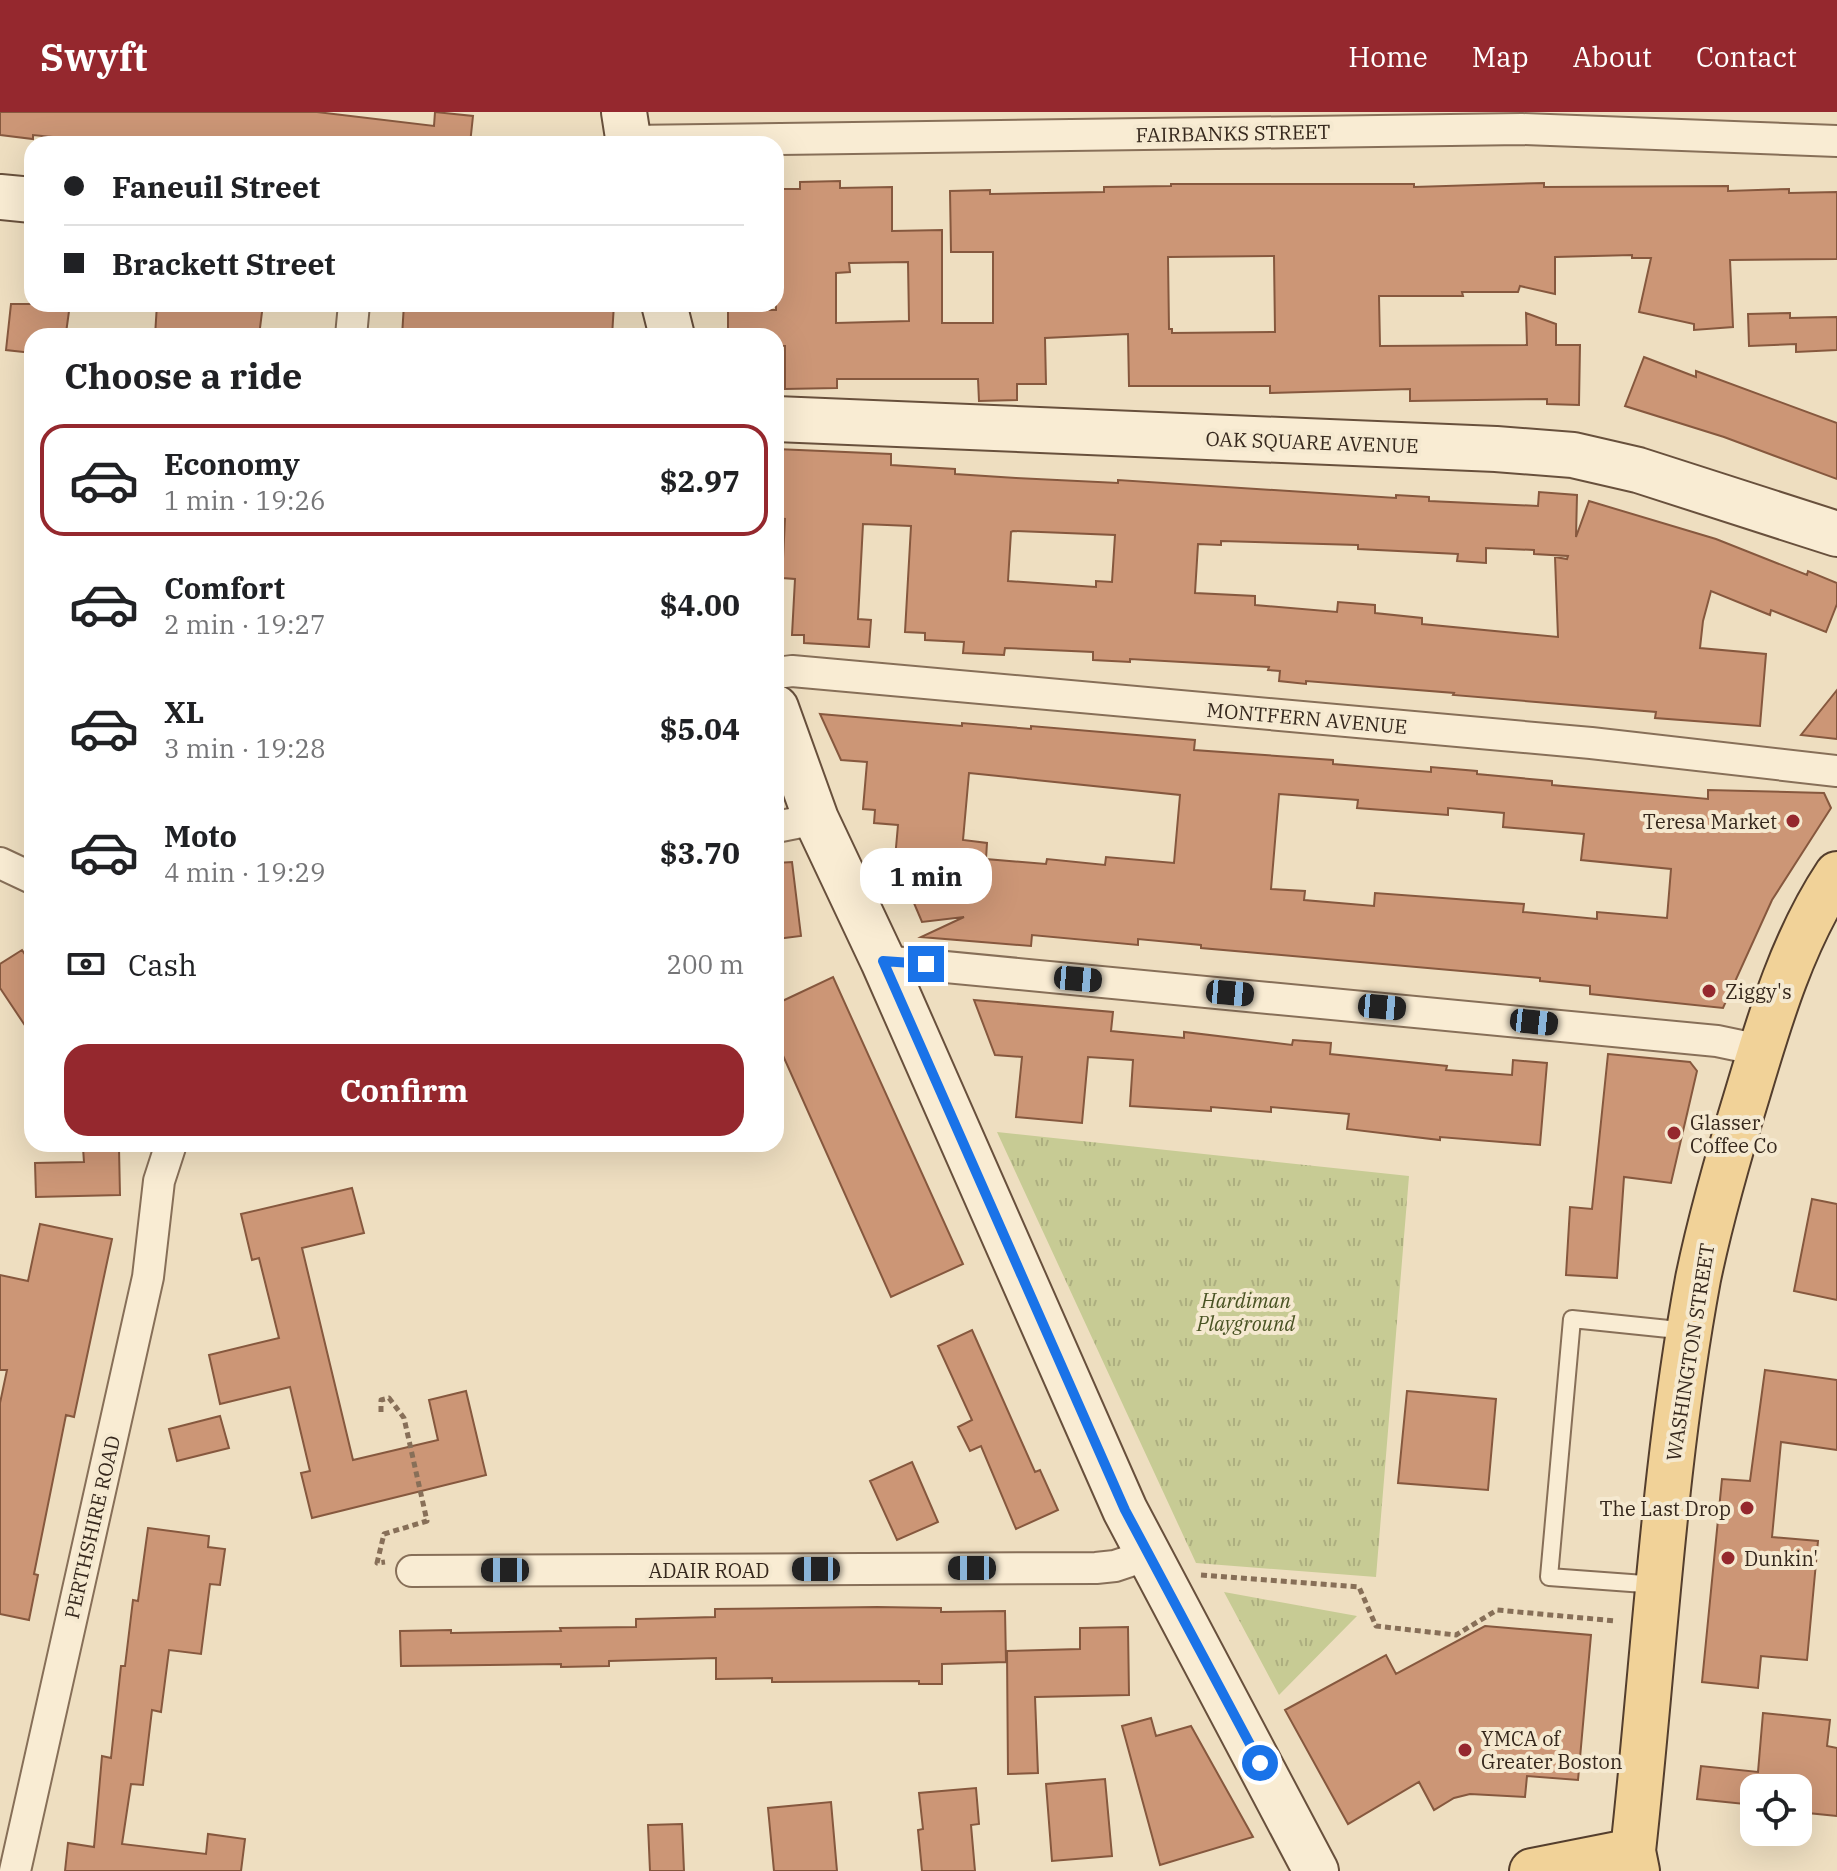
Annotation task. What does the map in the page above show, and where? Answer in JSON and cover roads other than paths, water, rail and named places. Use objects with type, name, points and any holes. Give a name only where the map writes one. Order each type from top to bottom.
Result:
[{"type":"main road","name":"WASHINGTON STREET","points":[[1630,1864],[1674,1441],[1689,1332],[1705,1248],[1725,1165],[1760,1050],[1795,955],[1837,874]]},
{"type":"main road","points":[[1532,1871],[1630,1864]]},
{"type":"street","name":"FAIRBANKS STREET","points":[[627,132],[1522,129],[1837,141]]},
{"type":"street","points":[[0,197],[24,199]]},
{"type":"street","name":"OAK SQUARE AVENUE","points":[[784,419],[1496,449],[1573,455],[1638,470],[1837,534]]},
{"type":"street","name":"MONTFERN AVENUE","points":[[784,672],[1591,743],[1837,771]]},
{"type":"street","points":[[784,754],[796,823],[883,961],[1105,1465],[1148,1555],[1315,1870]]},
{"type":"street","points":[[0,863],[24,875]]},
{"type":"street","points":[[883,961],[1717,1041],[1760,1050]]},
{"type":"street","name":"PERTHSHIRE ROAD","points":[[156,1152],[159,1181]]},
{"type":"street","name":"PERTHSHIRE ROAD","points":[[15,1871],[148,1277],[159,1181],[168,1152]]},
{"type":"street","name":"ADAIR ROAD","points":[[412,1571],[1096,1568],[1115,1566],[1148,1555]]},
{"type":"lane","points":[[1660,1586],[1549,1577],[1572,1319],[1689,1332]]},
{"type":"place","name":"Teresa Market","points":[[1793,821]]},
{"type":"place","name":"Ziggy's","points":[[1709,991]]},
{"type":"place","name":"Glasser Coffee Co","points":[[1674,1133]]},
{"type":"place","name":"The Last Drop","points":[[1747,1508]]},
{"type":"place","name":"Dunkin'","points":[[1728,1558]]},
{"type":"place","name":"YMCA of Greater Boston","points":[[1465,1750]]},
{"type":"park label","name":"Hardiman Playground","points":[[1246,1312]]}]
